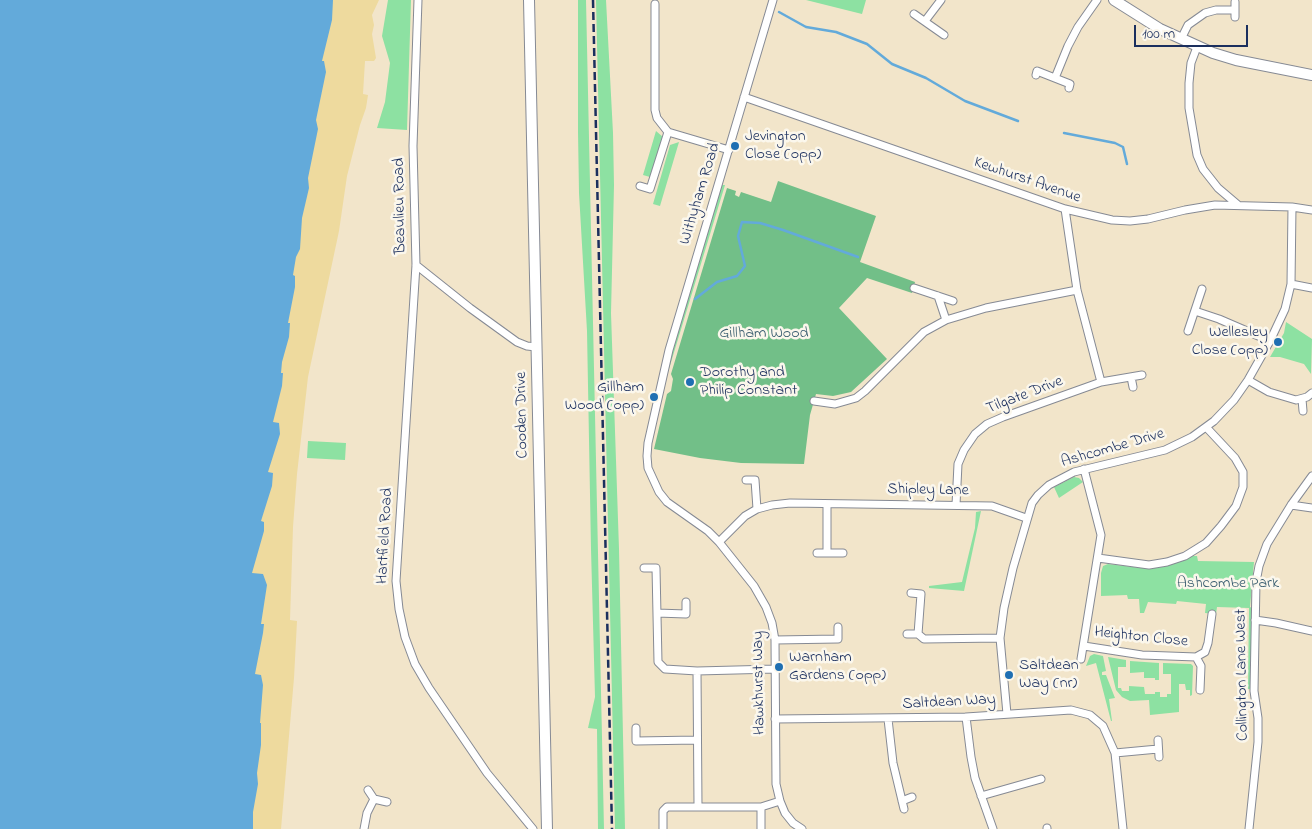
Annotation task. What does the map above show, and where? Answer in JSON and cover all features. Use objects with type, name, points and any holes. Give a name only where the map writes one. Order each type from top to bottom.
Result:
[{"type":"main road","name":"Cooden Drive","points":[[529,0],[547,829]]},
{"type":"main road","points":[[1114,0],[1153,25],[1197,47],[1236,60],[1312,75]]},
{"type":"street","name":"Beaulieu Road","points":[[418,0],[413,146],[416,265],[517,342],[536,347]]},
{"type":"street","name":"Withyham Road","points":[[658,397],[672,340],[773,0]]},
{"type":"street","points":[[925,21],[941,0]]},
{"type":"street","points":[[1055,78],[1068,46],[1096,0]]},
{"type":"street","points":[[1181,39],[1188,25],[1205,12],[1216,10],[1235,14],[1235,2]]},
{"type":"street","points":[[655,4],[654,110],[657,118],[668,132],[729,150]]},
{"type":"street","points":[[914,14],[944,35]]},
{"type":"street","points":[[1197,47],[1191,63],[1189,82],[1189,108],[1197,155],[1203,170],[1218,188],[1238,205]]},
{"type":"street","points":[[1036,75],[1038,71],[1070,84],[1069,88]]},
{"type":"street","name":"Kewhurst Avenue","points":[[744,97],[1065,209],[1112,220],[1148,219],[1215,205],[1292,207],[1312,210]]},
{"type":"street","points":[[640,186],[650,189],[668,132]]},
{"type":"street","name":"Ashcombe Drive","points":[[1006,714],[1000,638],[1004,608],[1026,518],[1032,503],[1049,485],[1062,477],[1084,469],[1165,450],[1192,437],[1206,427],[1234,400],[1248,380],[1270,341],[1285,309],[1291,284],[1292,207]]},
{"type":"street","points":[[1065,209],[1077,290],[1101,382]]},
{"type":"street","name":"Hartfield Road","points":[[416,265],[396,581],[404,637],[414,664],[429,688],[487,773],[532,829]]},
{"type":"street","points":[[1291,284],[1312,288]]},
{"type":"street","points":[[914,288],[953,301]]},
{"type":"street","points":[[1188,331],[1202,289]]},
{"type":"street","points":[[814,401],[835,404],[856,398],[866,391],[924,332],[946,320],[986,308],[1077,290]]},
{"type":"street","points":[[938,296],[946,320]]},
{"type":"street","points":[[1195,311],[1270,341]]},
{"type":"street","name":"Tilgate Drive","points":[[956,505],[958,464],[964,450],[975,434],[987,424],[1003,416],[1101,382],[1142,375]]},
{"type":"street","points":[[1131,377],[1133,387]]},
{"type":"street","points":[[1248,380],[1269,392],[1296,400],[1308,397],[1312,393]]},
{"type":"street","name":"Hawkhurst Way","points":[[658,397],[647,456],[652,481],[667,502],[719,542],[748,578],[766,607],[772,622],[775,640],[776,784],[780,801],[793,823],[802,829]]},
{"type":"street","points":[[1302,398],[1303,411]]},
{"type":"street","points":[[1098,558],[1149,564],[1167,562],[1185,556],[1206,543],[1222,526],[1236,506],[1244,487],[1243,472],[1235,458],[1206,427]]},
{"type":"street","points":[[1081,659],[1101,535],[1084,469]]},
{"type":"street","name":"Collington Lane West","points":[[1249,829],[1258,742],[1258,721],[1254,691],[1256,582],[1259,566],[1267,544],[1291,505],[1312,476]]},
{"type":"street","points":[[746,480],[755,480],[757,509]]},
{"type":"street","points":[[827,504],[827,553]]},
{"type":"street","name":"Shipley Lane","points":[[719,542],[745,516],[757,509],[772,505],[992,506],[1026,518]]},
{"type":"street","points":[[1291,505],[1312,508]]},
{"type":"street","points":[[817,553],[843,553]]},
{"type":"street","points":[[644,568],[656,568],[658,662],[665,669],[697,671],[775,669]]},
{"type":"street","points":[[911,593],[921,594],[918,634]]},
{"type":"street","points":[[657,614],[686,614],[686,602]]},
{"type":"street","name":"Heighton Close","points":[[1084,646],[1142,655],[1196,657],[1204,652],[1208,643],[1212,614]]},
{"type":"street","points":[[1255,620],[1312,631]]},
{"type":"street","points":[[775,640],[838,639],[838,627]]},
{"type":"street","points":[[907,634],[918,634],[924,639],[1000,638]]},
{"type":"street","name":"Heighton Close","points":[[1196,657],[1200,666],[1200,690]]},
{"type":"street","points":[[697,671],[698,806]]},
{"type":"street","name":"Saltdean Way","points":[[775,720],[966,717],[1071,710],[1090,715],[1103,726],[1115,753],[1123,829]]},
{"type":"street","points":[[966,717],[971,757],[981,796],[993,829]]},
{"type":"street","points":[[888,719],[893,763],[904,809]]},
{"type":"street","points":[[636,728],[636,741],[697,740]]},
{"type":"street","points":[[1115,753],[1158,753],[1158,740]]},
{"type":"street","points":[[981,796],[1041,779]]},
{"type":"street","points":[[1033,781],[1034,790]]},
{"type":"street","points":[[368,790],[374,799],[386,802]]},
{"type":"street","points":[[902,801],[912,797]]},
{"type":"street","points":[[364,829],[367,813],[374,799]]},
{"type":"street","points":[[663,829],[663,811],[667,807],[762,807],[780,801]]},
{"type":"street","points":[[761,829],[762,807]]},
{"type":"green space","points":[[388,0],[411,0],[407,130],[377,128],[385,102],[390,63],[382,36]]},
{"type":"green space","points":[[578,0],[586,0],[604,829],[598,829],[597,729],[588,728],[595,697],[587,331],[579,193]]},
{"type":"green space","points":[[596,0],[606,0],[613,133],[614,185],[611,313],[619,549],[625,829],[615,829]]},
{"type":"green space","points":[[806,0],[866,0],[862,14]]},
{"type":"green space","points":[[656,131],[663,137],[650,177],[643,175]]},
{"type":"green space","points":[[679,142],[660,206],[653,204],[670,145]]},
{"type":"green space","name":"Gillham Wood","points":[[778,181],[876,216],[860,262],[915,282],[912,293],[867,278],[839,308],[887,359],[851,392],[833,396],[816,394],[810,415],[804,464],[741,463],[700,458],[654,449],[667,394],[671,391],[673,379],[671,374],[727,188],[736,191],[735,195],[739,197],[741,192],[771,202]]},
{"type":"green space","points":[[722,185],[725,185],[668,372],[673,347]]},
{"type":"green space","points":[[1286,322],[1312,339],[1311,374],[1304,364],[1280,357],[1270,357],[1284,333]]},
{"type":"green space","points":[[308,441],[346,443],[345,460],[307,458]]},
{"type":"green space","points":[[1074,477],[1079,478],[1083,482],[1059,498],[1054,487]]},
{"type":"green space","points":[[981,511],[964,591],[929,588],[929,586],[962,582],[975,528],[976,512]]},
{"type":"green space","name":"Ashcombe Park","points":[[1191,556],[1197,556],[1198,561],[1254,562],[1250,607],[1252,608],[1250,689],[1248,689],[1249,608],[1217,607],[1216,614],[1205,613],[1206,604],[1177,601],[1176,604],[1148,602],[1144,613],[1140,613],[1139,599],[1128,599],[1127,595],[1101,596],[1101,573],[1103,566],[1108,564],[1142,568],[1161,566]]},
{"type":"green space","points":[[1094,654],[1103,656],[1106,671],[1102,672],[1102,675],[1106,675],[1115,698],[1109,699],[1112,721],[1096,663],[1086,666],[1090,656]]},
{"type":"green space","points":[[1108,657],[1126,660],[1126,667],[1118,667],[1118,688],[1121,688],[1122,691],[1129,691],[1129,686],[1144,687],[1145,694],[1160,692],[1160,697],[1167,697],[1167,694],[1171,694],[1171,674],[1163,674],[1163,663],[1191,664],[1193,666],[1192,695],[1190,696],[1190,690],[1186,690],[1185,684],[1179,684],[1179,712],[1150,715],[1149,700],[1130,701],[1122,697],[1116,690]]},
{"type":"green space","points":[[1130,661],[1159,663],[1159,680],[1144,678],[1144,672],[1130,673]]},
{"type":"sand","points":[[174,0],[379,0],[372,15],[374,25],[372,34],[376,58],[374,61],[365,61],[363,94],[368,95],[366,108],[347,176],[339,231],[308,377],[293,527],[290,620],[297,621],[281,829],[70,829]]},
{"type":"water","points":[[0,0],[333,0],[332,20],[322,61],[324,61],[326,72],[316,120],[318,129],[308,178],[309,188],[302,218],[300,249],[296,257],[293,275],[295,276],[295,287],[288,323],[290,323],[289,337],[282,362],[282,386],[273,422],[279,423],[280,434],[268,472],[273,473],[272,486],[261,521],[264,522],[264,531],[252,573],[263,574],[267,585],[261,624],[264,624],[263,633],[255,674],[261,675],[263,685],[260,723],[261,745],[257,773],[258,784],[253,812],[253,829],[0,829]]},
{"type":"waterway","points":[[779,12],[806,27],[836,32],[867,44],[892,64],[926,78],[965,101],[1018,121]]},
{"type":"waterway","points":[[1064,133],[1115,143],[1123,147],[1127,164]]},
{"type":"waterway","points":[[695,299],[717,282],[737,276],[745,266],[738,236],[742,222],[760,223],[858,257]]},
{"type":"railway","points":[[593,0],[612,829]]},
{"type":"place","name":"Jevington Close (opp)","points":[[735,146]]},
{"type":"place","name":"Wellesley Close (opp)","points":[[1278,342]]},
{"type":"place","name":"Dorothy and Philip Constant","points":[[690,382]]},
{"type":"place","name":"Gillham Wood (opp)","points":[[654,397]]},
{"type":"place","name":"Warnham Gardens (opp)","points":[[779,667]]},
{"type":"place","name":"Saltdean Way (nr)","points":[[1009,675]]}]
